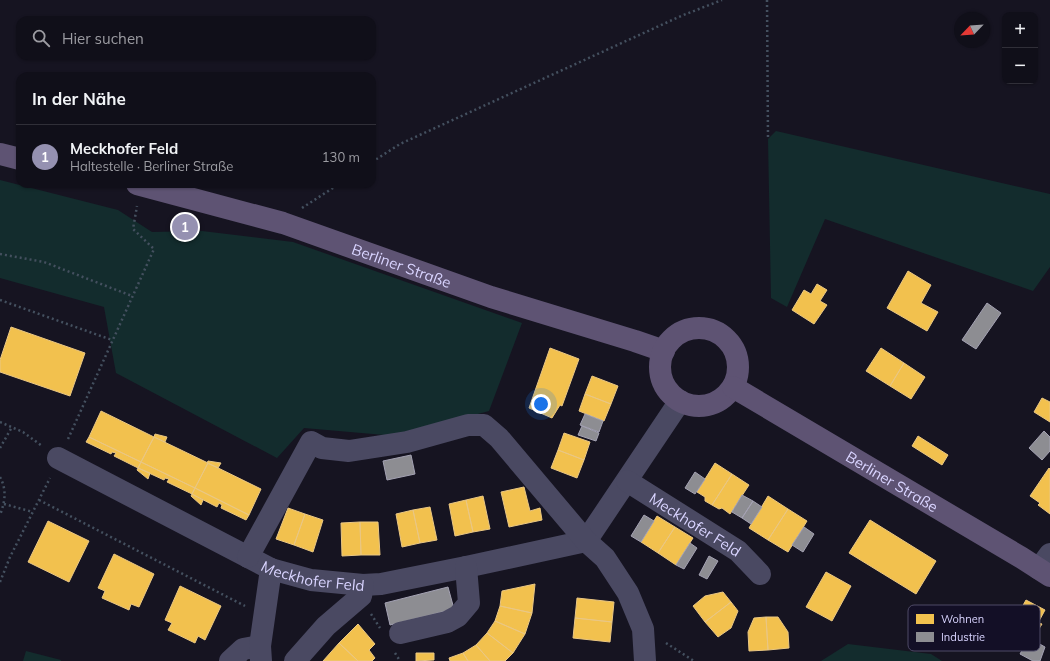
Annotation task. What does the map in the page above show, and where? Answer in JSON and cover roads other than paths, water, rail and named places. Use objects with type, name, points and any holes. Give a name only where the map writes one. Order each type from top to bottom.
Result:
[{"type":"main road","points":[[0,154],[16,158]]},
{"type":"main road","name":"Berliner Straße","points":[[154,188],[283,223],[491,297],[664,351]]},
{"type":"main road","points":[[695,328],[708,329],[720,334],[730,344],[736,356],[738,369],[733,387],[718,401],[705,405],[692,405],[680,401],[671,394],[664,384],[660,362],[664,351],[671,340],[682,332],[695,328]]},
{"type":"main road","name":"Berliner Straße","points":[[733,387],[1046,566]]},
{"type":"street","points":[[586,541],[680,401]]},
{"type":"street","points":[[248,557],[310,442],[322,448],[349,450],[407,442],[468,425],[484,425],[499,438],[586,541],[605,558],[628,593],[643,629],[645,661]]},
{"type":"street","name":"Meckhofer Feld","points":[[58,458],[271,569],[311,580],[363,585],[381,584],[586,541]]},
{"type":"street","name":"Meckhofer Feld","points":[[627,481],[738,551],[760,574]]},
{"type":"street","points":[[400,633],[447,622],[458,616],[469,603],[466,567]]},
{"type":"street","points":[[230,661],[243,649],[260,654],[271,569]]},
{"type":"street","points":[[295,661],[326,626],[361,596],[363,585]]},
{"type":"place","name":"Meckhofer Feld","points":[[185,227]]}]
